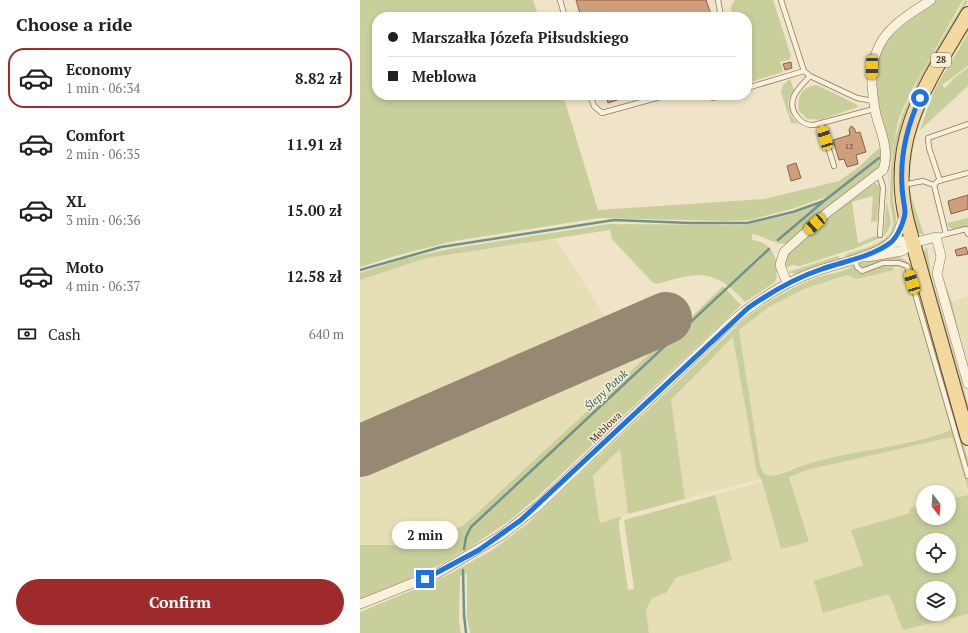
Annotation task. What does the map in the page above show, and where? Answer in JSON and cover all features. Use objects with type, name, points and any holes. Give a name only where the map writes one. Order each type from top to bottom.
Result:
[{"type":"main road","name":"28","points":[[968,14],[935,70],[914,112],[903,146],[902,185],[905,214],[912,243],[968,438]]},
{"type":"street","points":[[787,283],[780,265],[784,252],[833,208],[879,175],[885,166],[885,150],[873,105],[872,67],[878,46],[895,25],[931,0]]},
{"type":"street","points":[[889,244],[895,238],[905,214]]},
{"type":"street","points":[[912,243],[936,237],[941,256],[937,274],[968,384]]},
{"type":"street","name":"Meblowa","points":[[856,259],[889,244],[903,241],[912,243]]},
{"type":"street","name":"Meblowa","points":[[360,604],[438,573],[502,535],[537,506],[729,324],[761,299],[787,283],[818,270],[856,259],[896,253],[906,249],[912,243]]},
{"type":"lane","points":[[560,0],[564,12]]},
{"type":"lane","points":[[718,0],[721,12]]},
{"type":"lane","points":[[781,0],[804,71],[810,76],[873,105]]},
{"type":"lane","points":[[752,87],[804,71]]},
{"type":"lane","points":[[810,76],[794,94],[793,107],[796,117],[801,122],[809,125],[821,124],[873,105]]},
{"type":"lane","points":[[592,100],[594,106],[602,113],[649,100]]},
{"type":"lane","points":[[821,124],[834,166]]},
{"type":"lane","points":[[940,181],[929,148],[928,138],[968,124]]},
{"type":"lane","points":[[934,185],[940,181],[968,173]]},
{"type":"lane","points":[[879,175],[883,187],[880,235]]},
{"type":"lane","points":[[902,185],[923,181],[934,185]]},
{"type":"lane","points":[[934,185],[946,234]]},
{"type":"lane","points":[[936,237],[968,231]]},
{"type":"lane","points":[[856,259],[857,267],[862,271],[883,262],[899,263],[907,266],[968,476]]},
{"type":"shaded area","points":[[555,238],[610,324],[360,431],[360,280],[427,258]]},
{"type":"shaded area","points":[[904,267],[951,430],[920,439],[805,464],[773,476],[764,474],[760,465],[739,330],[769,307],[804,289],[847,275],[857,279]]},
{"type":"shaded area","points":[[968,296],[968,365],[952,302]]},
{"type":"shaded area","points":[[734,337],[757,474],[760,479],[685,499],[671,400]]},
{"type":"shaded area","points":[[664,339],[464,525],[435,538],[414,545],[360,545],[360,470]]},
{"type":"shaded area","points":[[952,437],[968,489],[968,495],[956,498],[956,485],[916,485],[916,507],[909,509],[910,513],[851,530],[863,565],[814,581],[824,613],[889,594],[903,629],[938,621],[956,621],[956,617],[968,614],[968,633],[649,633],[646,610],[652,598],[666,593],[676,578],[732,560],[715,495],[762,481],[781,549],[808,542],[789,477],[807,470]]},
{"type":"shaded area","points":[[621,448],[628,514],[600,523],[593,476]]},
{"type":"green space","points":[[360,0],[533,0],[537,12],[372,12],[372,100],[565,100],[598,210],[764,199],[839,181],[860,166],[881,146],[881,167],[788,243],[784,244],[774,242],[752,234],[752,240],[764,243],[774,254],[778,272],[776,273],[777,277],[775,282],[745,302],[724,283],[715,278],[706,276],[695,275],[657,284],[653,283],[612,239],[610,230],[427,258],[360,280],[360,273],[407,258],[455,248],[609,224],[744,225],[789,215],[815,206],[825,197],[795,208],[750,220],[727,221],[599,218],[454,241],[395,256],[360,267]]},
{"type":"green space","points":[[735,0],[773,0],[791,56],[789,60],[780,62],[783,72],[752,81],[752,12],[732,12],[731,6]]},
{"type":"green space","points":[[937,0],[963,0],[910,93],[898,121],[890,164],[887,202],[891,223],[888,231],[882,237],[856,248],[800,266],[793,265],[786,268],[785,263],[788,253],[841,207],[875,183],[880,186],[877,221],[871,222],[873,196],[852,202],[858,243],[876,236],[877,237],[884,233],[889,175],[889,152],[887,136],[878,99],[876,80],[878,64],[882,51],[889,39],[898,29]]},
{"type":"green space","points":[[965,0],[968,1],[912,98],[900,131],[894,171],[893,200],[896,224],[893,233],[890,238],[879,246],[845,257],[846,254],[864,249],[883,240],[891,231],[893,220],[890,205],[891,165],[899,125],[914,88]]},
{"type":"green space","points":[[968,24],[968,32],[939,78],[929,97],[914,141],[909,179],[907,176],[913,136],[928,96]]},
{"type":"green space","points":[[968,34],[968,66],[942,85],[945,88],[955,77],[968,68],[968,86],[920,130],[916,141],[935,88]]},
{"type":"green space","points":[[790,79],[794,90],[788,103],[790,112],[798,124],[791,123],[781,92],[783,85]]},
{"type":"green space","points":[[817,85],[856,104],[858,107],[820,120],[807,119],[799,111],[799,97],[807,88]]},
{"type":"green space","points":[[911,192],[924,235],[915,229],[909,193]]},
{"type":"green space","points":[[968,218],[968,226],[952,229],[947,223]]},
{"type":"green space","points":[[927,247],[931,275],[968,404],[968,418],[922,254]]},
{"type":"green space","points":[[838,256],[841,259],[799,273],[794,274],[788,272]]},
{"type":"green space","points":[[894,256],[906,261],[910,265],[914,271],[968,459],[968,468],[910,266],[904,262],[882,261],[862,268],[859,263]]},
{"type":"green space","points":[[881,265],[899,265],[902,267],[893,267],[894,270],[857,279],[847,275],[804,289],[769,307],[739,330],[760,465],[764,474],[773,476],[779,475],[804,465],[822,460],[915,441],[951,430],[904,268],[907,270],[968,481],[968,489],[952,437],[807,470],[789,477],[809,542],[781,549],[762,481],[757,474],[733,337],[671,400],[685,499],[628,514],[620,449],[593,476],[600,523],[623,516],[619,521],[619,527],[628,590],[634,589],[624,520],[715,495],[732,560],[676,578],[666,593],[652,598],[646,610],[649,633],[470,633],[467,618],[467,574],[460,576],[459,620],[461,633],[360,633],[360,612],[444,577],[494,549],[527,524],[740,323],[758,309],[787,291],[818,277],[853,266],[858,272],[864,274]]},
{"type":"green space","points":[[941,272],[952,302],[968,371]]},
{"type":"green space","points":[[723,286],[741,305],[535,499],[509,521],[445,562],[411,578],[360,598],[360,545],[414,545],[435,538],[464,525],[664,340],[671,337]]},
{"type":"green space","points":[[968,495],[968,614],[956,617],[956,581],[916,581],[916,621],[940,621],[903,630],[889,594],[823,613],[814,581],[863,565],[851,530],[910,513],[909,509],[916,507],[916,525],[956,525],[956,498]]},
{"type":"building","points":[[576,0],[706,0],[710,12],[580,12]]},
{"type":"building","points":[[791,62],[792,68],[785,70],[783,64]]},
{"type":"building","points":[[607,100],[617,100],[608,103]]},
{"type":"building","points":[[851,126],[854,128],[856,133],[860,132],[866,152],[856,155],[858,164],[847,167],[844,159],[839,160],[833,140],[850,135],[849,130]]},
{"type":"building","points":[[796,163],[801,178],[791,181],[787,166]]},
{"type":"building","points":[[968,195],[968,209],[951,214],[948,201]]},
{"type":"building","points":[[966,247],[968,254],[957,256],[955,250]]},
{"type":"waterway","name":"Ślepy Potok","points":[[778,240],[824,201],[879,158]]},
{"type":"waterway","points":[[360,270],[441,247],[614,220],[690,223],[747,223],[793,212],[824,201]]},
{"type":"waterway","name":"Ślepy Potok","points":[[464,549],[466,537],[471,527],[769,249]]},
{"type":"waterway","name":"Ślepy Potok","points":[[463,570],[466,633]]},
{"type":"runway","points":[[360,451],[666,318]]},
{"type":"route","points":[[425,579],[479,550],[521,520],[553,492],[729,324],[748,308],[773,291],[807,274],[858,258],[891,242],[897,234],[905,214],[902,197],[902,153],[909,124],[920,98]]}]
